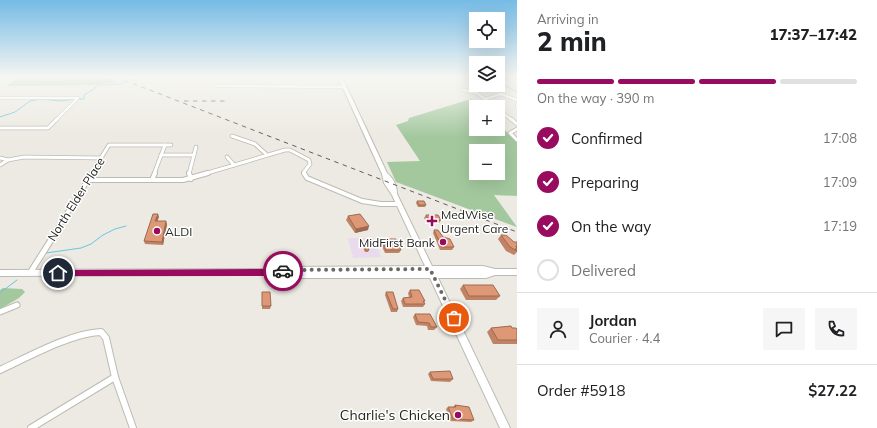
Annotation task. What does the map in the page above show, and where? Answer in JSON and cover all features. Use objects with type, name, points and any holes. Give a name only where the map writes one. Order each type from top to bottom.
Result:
[{"type":"main road","points":[[349,97],[385,174],[390,178],[399,204],[506,428]]},
{"type":"main road","points":[[0,273],[279,272],[288,275],[349,272],[432,272],[486,275],[495,272],[517,272]]},
{"type":"street","points":[[482,97],[485,99],[492,97]]},
{"type":"street","points":[[0,98],[78,98],[48,128],[0,128]]},
{"type":"street","points":[[505,115],[517,124]]},
{"type":"street","points":[[517,129],[510,133],[517,140]]},
{"type":"street","points":[[232,136],[255,144],[266,154]]},
{"type":"street","points":[[152,180],[165,145],[171,145]]},
{"type":"street","name":"North Elder Place","points":[[30,273],[109,146],[165,145]]},
{"type":"street","points":[[191,178],[189,172],[196,147]]},
{"type":"street","points":[[88,179],[152,180],[191,178],[266,154],[285,150],[309,160],[310,164],[304,172],[305,176],[315,182],[362,201],[399,204]]},
{"type":"street","points":[[161,155],[194,155]]},
{"type":"street","points":[[0,164],[8,160],[24,157],[102,158]]},
{"type":"street","points":[[227,157],[234,165]]},
{"type":"street","points":[[0,158],[8,160]]},
{"type":"street","points":[[0,312],[17,304]]},
{"type":"street","points":[[0,370],[90,332],[99,332],[106,338],[115,377],[133,428]]},
{"type":"street","points":[[31,428],[115,377]]},
{"type":"shaded area","points":[[348,238],[374,238],[381,257],[353,258]]},
{"type":"green space","points":[[471,99],[472,100],[469,100],[469,136],[505,136],[505,130],[517,141],[517,196],[494,195],[517,227],[396,182],[387,162],[420,161],[396,125],[408,121],[409,118]]},
{"type":"green space","points":[[3,288],[22,289],[25,292],[19,298],[0,309],[0,290]]},
{"type":"building","points":[[417,201],[424,201],[426,205],[419,205]]},
{"type":"building","name":"ALDI","points":[[153,214],[158,214],[155,221],[166,221],[162,242],[144,241]]},
{"type":"building","points":[[360,214],[369,226],[356,229],[348,216]]},
{"type":"building","points":[[426,215],[438,215],[441,220],[429,220]]},
{"type":"building","points":[[434,230],[438,230],[443,237],[450,239],[454,247],[442,247]]},
{"type":"building","points":[[501,235],[506,235],[514,242],[517,242],[517,249],[515,249],[517,251],[510,247]]},
{"type":"building","points":[[382,239],[396,239],[401,250],[386,250]]},
{"type":"building","points":[[363,243],[367,243],[369,250],[365,250]]},
{"type":"building","points":[[463,285],[493,285],[500,296],[469,296]]},
{"type":"building","points":[[410,290],[419,290],[425,304],[405,304],[403,298],[412,297]]},
{"type":"building","points":[[262,292],[270,292],[271,306],[262,306]]},
{"type":"building","points":[[386,292],[393,292],[398,309],[393,309]]},
{"type":"building","points":[[415,314],[430,314],[437,327],[431,327],[429,323],[418,322]]},
{"type":"building","points":[[511,326],[512,328],[517,329],[517,340],[498,340],[491,328]]},
{"type":"building","points":[[450,371],[453,379],[433,379],[430,372]]},
{"type":"building","name":"Charlie's Chicken","points":[[455,405],[469,407],[474,420],[453,419],[448,407],[456,407]]},
{"type":"waterway","points":[[79,99],[84,99],[84,97]]},
{"type":"waterway","points":[[0,117],[15,112],[30,101],[41,99],[60,101],[76,99]]},
{"type":"waterway","points":[[46,253],[81,248],[91,244],[103,235],[115,229],[126,226]]},
{"type":"waterway","points":[[0,293],[17,280]]},
{"type":"railway","points":[[168,97],[517,232]]},
{"type":"railway","points":[[184,101],[229,101]]},
{"type":"way so far","points":[[283,271],[430,269],[454,318]]},
{"type":"place","name":"MedWise Urgent Care","points":[[432,221]]},
{"type":"place","name":"ALDI","points":[[157,231]]},
{"type":"place","name":"MidFirst Bank","points":[[443,242]]},
{"type":"place","name":"Charlie's Chicken","points":[[458,415]]},
{"type":"route","points":[[58,273],[283,271]]}]
